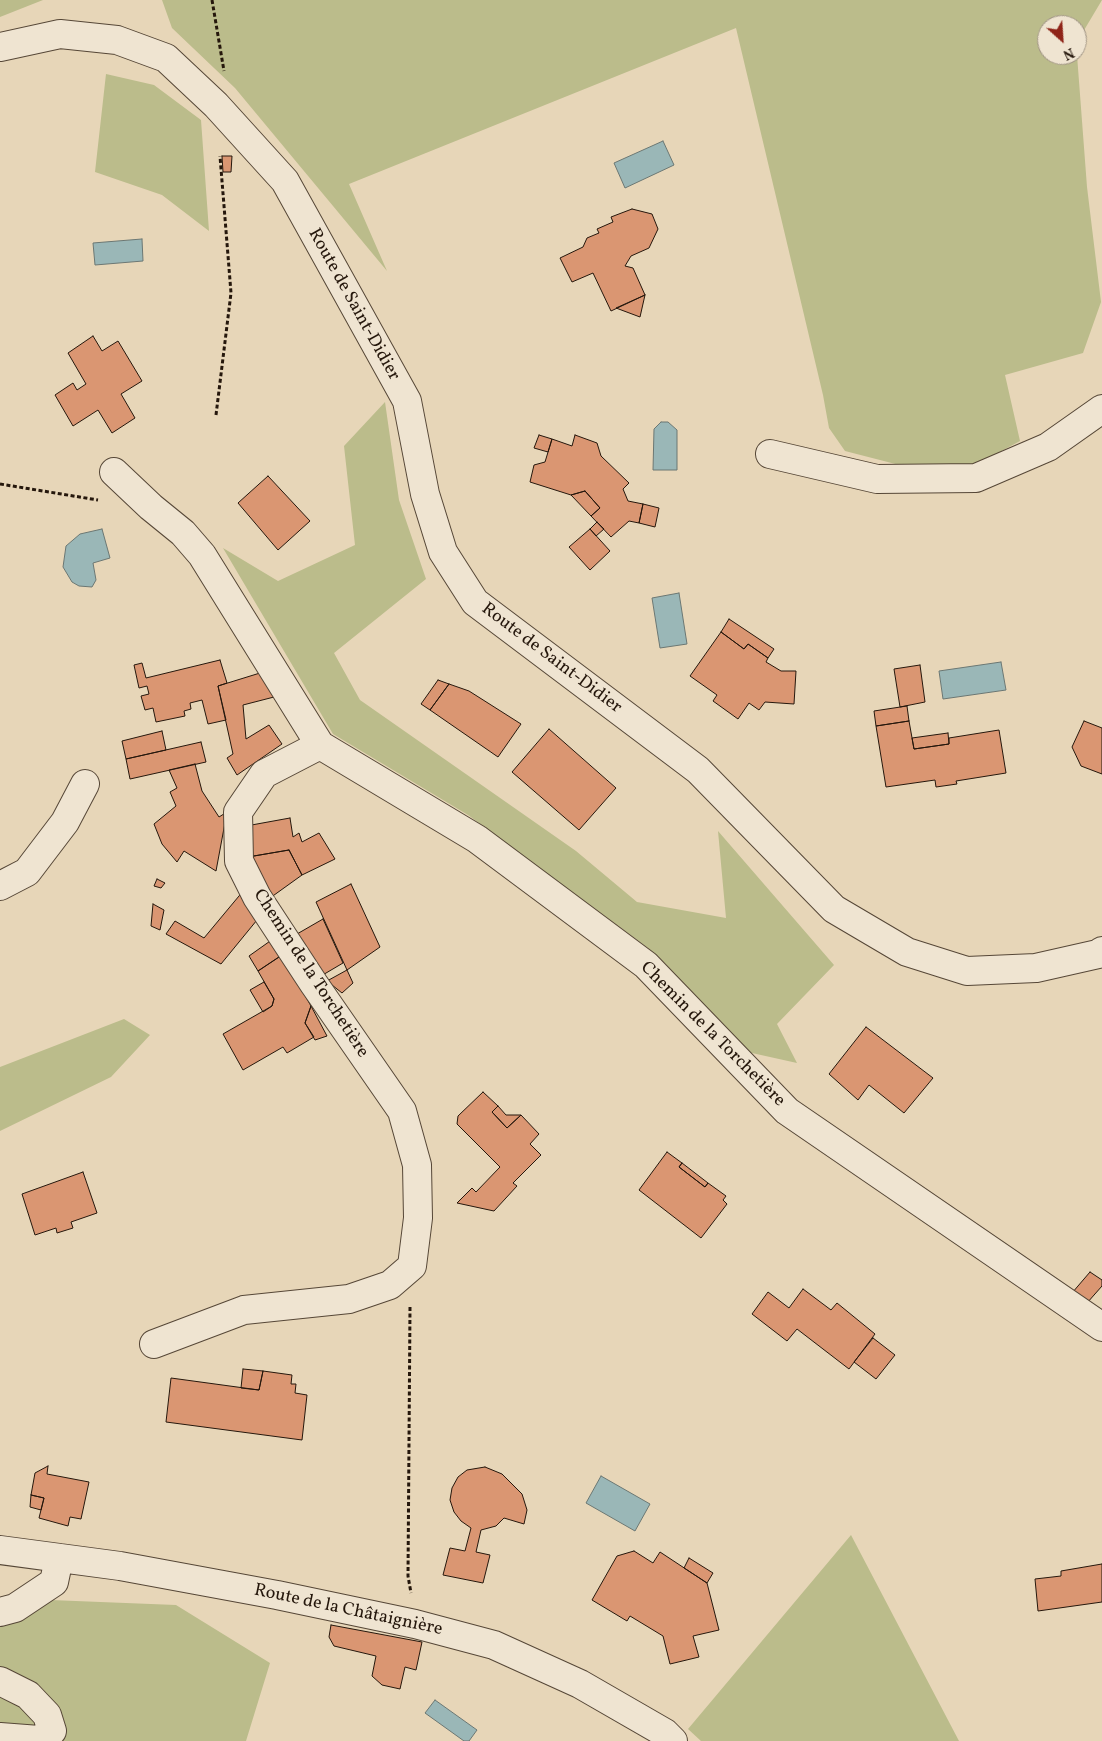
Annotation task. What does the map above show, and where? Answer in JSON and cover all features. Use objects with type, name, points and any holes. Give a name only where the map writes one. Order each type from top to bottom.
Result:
[{"type":"street","name":"Route de Saint-Didier","points":[[0,47],[60,34],[117,40],[166,58],[216,105],[284,181],[407,401],[425,494],[443,552],[475,602],[698,770],[834,909],[908,952],[967,971],[1036,968],[1098,954],[1102,951]]},
{"type":"street","points":[[770,454],[877,479],[976,478],[1048,447],[1102,409]]},
{"type":"street","name":"Chemin de la Torchetière","points":[[114,472],[151,507],[183,533],[202,555],[320,745],[492,850],[646,965],[788,1111],[1102,1327]]},
{"type":"street","name":"Chemin de la Torchetière","points":[[320,745],[264,774],[248,796],[238,812],[239,861],[257,897],[298,960],[402,1111],[417,1165],[418,1218],[412,1266]]},
{"type":"street","points":[[0,886],[27,872],[65,822],[85,784]]},
{"type":"street","points":[[154,1344],[244,1310],[349,1298],[390,1285],[412,1266]]},
{"type":"street","name":"Route de la Châtaignière","points":[[0,1550],[277,1594],[416,1624],[494,1645],[571,1680],[665,1733],[674,1741]]},
{"type":"street","points":[[0,1612],[15,1608],[54,1582],[59,1558]]},
{"type":"street","points":[[0,1681],[28,1695],[47,1715],[52,1731],[39,1740],[0,1737]]},
{"type":"path","points":[[212,0],[224,72]]},
{"type":"path","points":[[216,415],[231,293],[220,155]]},
{"type":"path","points":[[0,484],[103,500]]},
{"type":"path","points":[[412,1266],[408,1362],[410,1484],[408,1576],[416,1624]]},
{"type":"green space","points":[[0,0],[43,0],[0,17]]},
{"type":"green space","points":[[162,0],[1102,0],[1087,25],[1087,15],[1037,15],[1037,65],[1078,65],[1087,187],[1101,302],[1083,353],[1005,375],[1020,441],[972,467],[911,468],[845,451],[829,428],[823,395],[736,28],[349,184],[387,271],[235,88],[172,28]]},
{"type":"green space","points":[[106,74],[154,85],[201,120],[209,231],[162,195],[95,172]]},
{"type":"green space","points":[[385,402],[399,500],[426,579],[334,653],[360,700],[576,851],[637,902],[726,918],[718,831],[834,965],[777,1024],[797,1063],[743,1051],[648,948],[468,815],[333,734],[223,548],[278,581],[355,545],[344,446]]},
{"type":"green space","points":[[124,1019],[150,1035],[111,1077],[0,1131],[0,1067]]},
{"type":"green space","points":[[851,1535],[959,1741],[701,1741],[688,1729]]},
{"type":"green space","points":[[0,1598],[176,1605],[270,1663],[246,1741],[0,1741]]},
{"type":"water","points":[[663,141],[674,165],[625,188],[614,163]]},
{"type":"water","points":[[142,239],[143,261],[95,265],[93,243]]},
{"type":"water","points":[[661,422],[668,422],[677,430],[677,470],[653,470],[654,429]]},
{"type":"water","points":[[102,529],[110,558],[93,563],[96,580],[92,587],[79,586],[72,582],[63,567],[66,546],[80,534]]},
{"type":"water","points":[[679,593],[687,644],[660,648],[652,598]]},
{"type":"water","points":[[1001,662],[1006,690],[943,699],[939,671]]},
{"type":"water","points":[[601,1476],[650,1504],[635,1531],[586,1503]]},
{"type":"water","points":[[435,1700],[477,1730],[469,1741],[464,1741],[425,1713]]},
{"type":"building","points":[[222,156],[232,156],[231,172],[223,172]]},
{"type":"building","points":[[632,209],[652,214],[658,229],[649,248],[631,256],[625,266],[633,268],[645,295],[611,311],[593,273],[572,282],[560,258],[583,247],[587,238],[599,233],[597,229],[613,222],[611,217]]},
{"type":"building","points":[[645,295],[640,317],[616,308]]},
{"type":"building","points":[[93,336],[102,351],[118,341],[142,381],[121,394],[135,418],[112,433],[98,410],[73,426],[55,395],[73,383],[77,390],[86,384],[68,353]]},
{"type":"building","points":[[539,435],[552,439],[548,452],[534,448]]},
{"type":"building","points":[[575,435],[597,443],[601,456],[629,483],[623,489],[628,501],[643,504],[639,523],[629,521],[611,537],[591,516],[600,508],[585,491],[571,495],[530,482],[534,465],[545,462],[552,439],[572,446]]},
{"type":"building","points":[[268,476],[310,521],[278,550],[238,503]]},
{"type":"building","points":[[585,491],[600,508],[591,516],[571,495]]},
{"type":"building","points":[[643,504],[659,508],[655,527],[639,523]]},
{"type":"building","points":[[597,522],[604,529],[596,536],[590,529]]},
{"type":"building","points":[[590,529],[610,551],[590,570],[569,547]]},
{"type":"building","points":[[729,619],[774,649],[768,658],[748,644],[744,649],[721,632]]},
{"type":"building","points":[[721,632],[744,649],[748,644],[768,658],[766,662],[781,671],[796,671],[794,704],[765,702],[759,710],[749,703],[738,719],[713,701],[717,695],[690,676]]},
{"type":"building","points":[[220,660],[227,683],[218,686],[226,720],[208,724],[202,700],[190,703],[191,709],[184,711],[185,716],[156,722],[153,708],[145,710],[141,696],[149,694],[147,686],[139,688],[134,665],[142,663],[146,678]]},
{"type":"building","points":[[920,665],[925,702],[900,707],[894,669]]},
{"type":"building","points":[[260,673],[274,697],[243,705],[246,739],[269,725],[282,744],[237,775],[227,758],[233,754],[218,686]]},
{"type":"building","points":[[438,680],[449,684],[430,710],[421,704]]},
{"type":"building","points":[[449,684],[469,691],[521,724],[498,757],[430,710]]},
{"type":"building","points":[[907,706],[909,721],[876,726],[874,711]]},
{"type":"building","points":[[909,721],[914,749],[949,744],[949,738],[999,730],[1006,773],[956,781],[957,784],[936,787],[935,780],[886,787],[876,726]]},
{"type":"building","points":[[1084,721],[1102,728],[1102,774],[1081,766],[1072,747]]},
{"type":"building","points":[[549,729],[616,788],[579,830],[512,772]]},
{"type":"building","points":[[162,731],[166,750],[126,759],[122,741]]},
{"type":"building","points":[[948,733],[949,744],[914,749],[912,738]]},
{"type":"building","points":[[201,742],[206,762],[130,779],[126,759]]},
{"type":"building","points":[[195,764],[202,791],[219,817],[227,812],[216,871],[184,851],[177,862],[162,844],[154,824],[176,806],[170,792],[177,788],[169,770]]},
{"type":"building","points":[[290,818],[293,837],[299,833],[302,842],[319,833],[335,859],[302,875],[289,850],[248,857],[246,826]]},
{"type":"building","points":[[289,850],[302,875],[270,898],[248,857]]},
{"type":"building","points":[[157,879],[165,883],[161,888],[154,886]]},
{"type":"building","points":[[351,884],[380,947],[347,970],[316,902]]},
{"type":"building","points":[[244,890],[257,920],[221,964],[166,934],[175,921],[204,938]]},
{"type":"building","points":[[153,904],[164,910],[160,930],[151,926]]},
{"type":"building","points":[[323,919],[343,963],[321,976],[297,934]]},
{"type":"building","points":[[273,939],[282,955],[258,971],[249,956]]},
{"type":"building","points":[[282,955],[311,1006],[305,1023],[314,1037],[287,1053],[283,1047],[243,1070],[223,1034],[272,1006],[274,999],[258,971]]},
{"type":"building","points":[[347,970],[353,983],[342,993],[327,981]]},
{"type":"building","points":[[264,982],[274,999],[272,1006],[263,1012],[250,990]]},
{"type":"building","points":[[311,1006],[327,1036],[315,1040],[305,1023]]},
{"type":"building","points":[[866,1027],[933,1078],[904,1113],[869,1085],[858,1100],[829,1074]]},
{"type":"building","points":[[483,1092],[498,1106],[492,1112],[507,1128],[521,1115],[539,1134],[530,1144],[541,1155],[513,1183],[517,1186],[494,1211],[457,1203],[472,1188],[476,1192],[500,1167],[457,1124],[458,1116]]},
{"type":"building","points":[[498,1106],[506,1115],[521,1115],[507,1128],[492,1112]]},
{"type":"building","points":[[667,1152],[682,1163],[679,1167],[705,1187],[708,1183],[726,1196],[723,1200],[727,1204],[701,1238],[639,1190]]},
{"type":"building","points":[[682,1163],[708,1183],[705,1187],[679,1167]]},
{"type":"building","points":[[83,1172],[97,1213],[71,1222],[73,1228],[57,1233],[56,1228],[35,1235],[22,1194]]},
{"type":"building","points":[[1090,1272],[1102,1280],[1102,1286],[1087,1303],[1072,1293]]},
{"type":"building","points":[[803,1289],[831,1310],[837,1303],[875,1334],[849,1369],[797,1329],[787,1341],[752,1314],[768,1292],[789,1308]]},
{"type":"building","points":[[873,1338],[895,1355],[876,1379],[854,1362]]},
{"type":"building","points":[[243,1369],[263,1371],[259,1390],[241,1388]]},
{"type":"building","points":[[263,1371],[292,1375],[291,1384],[296,1384],[295,1393],[307,1395],[302,1440],[166,1422],[171,1378],[259,1390]]},
{"type":"building","points":[[48,1466],[47,1474],[89,1482],[81,1519],[70,1517],[68,1526],[39,1518],[44,1498],[31,1495],[35,1473]]},
{"type":"building","points":[[485,1467],[502,1474],[522,1494],[527,1510],[524,1524],[504,1518],[496,1526],[481,1530],[476,1552],[490,1555],[483,1583],[443,1575],[450,1548],[465,1551],[471,1528],[461,1521],[454,1512],[450,1500],[452,1488],[458,1477],[467,1470]]},
{"type":"building","points":[[31,1495],[44,1498],[41,1510],[30,1507]]},
{"type":"building","points":[[634,1551],[653,1563],[660,1552],[707,1583],[719,1630],[693,1636],[699,1657],[670,1664],[663,1636],[630,1616],[627,1621],[592,1600],[617,1556]]},
{"type":"building","points":[[689,1558],[713,1573],[707,1583],[684,1568]]},
{"type":"building","points":[[1102,1564],[1102,1602],[1038,1611],[1035,1579],[1061,1576],[1061,1571]]},
{"type":"building","points":[[331,1625],[422,1642],[416,1670],[405,1667],[400,1689],[382,1685],[372,1676],[376,1656],[334,1646],[329,1637]]}]
